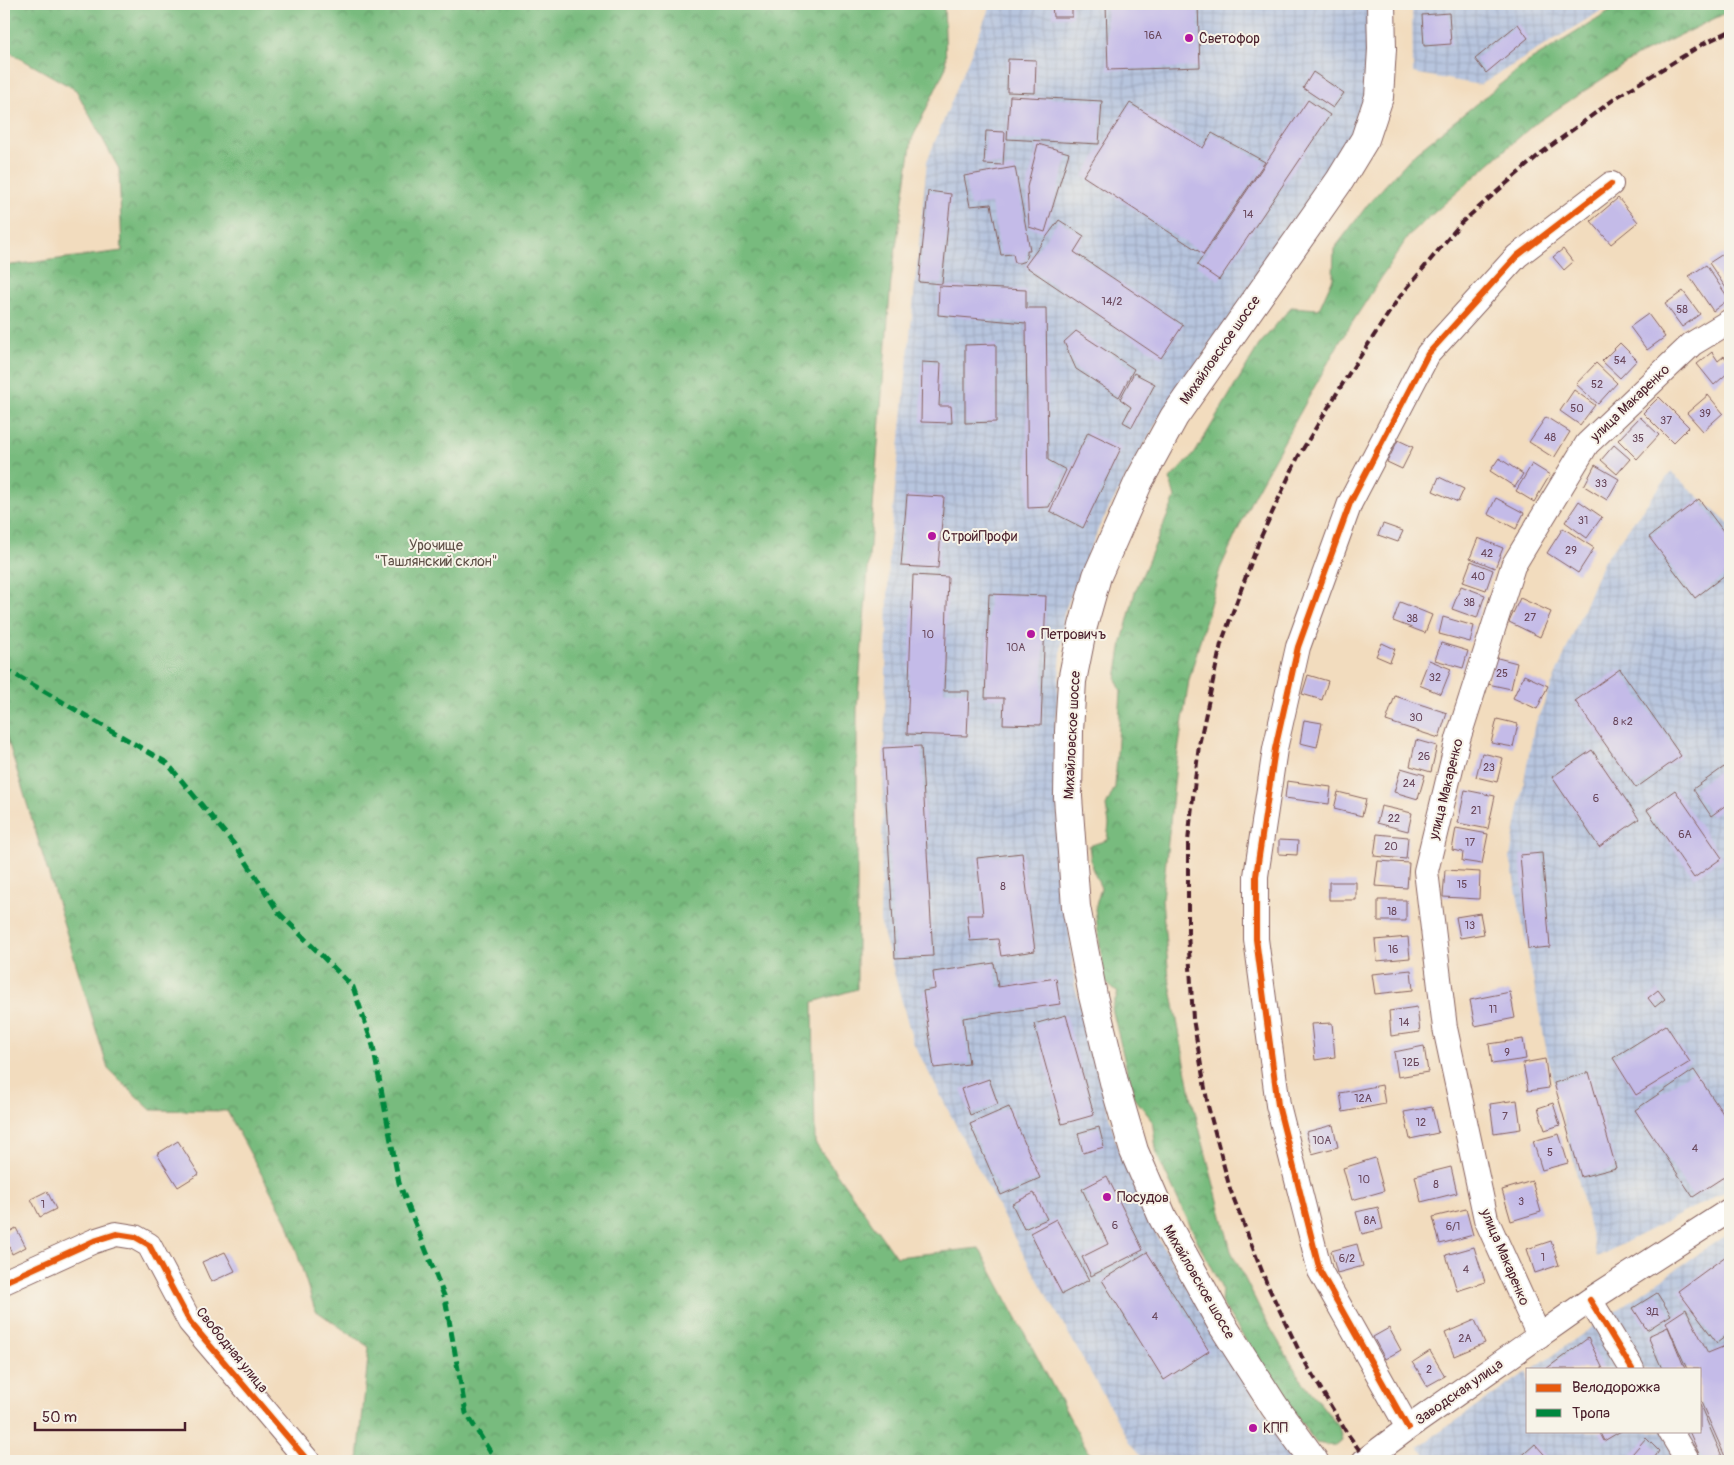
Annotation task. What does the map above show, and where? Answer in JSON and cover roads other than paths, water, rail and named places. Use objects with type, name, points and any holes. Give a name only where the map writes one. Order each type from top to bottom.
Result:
[{"type":"main road","name":"Михайловское шоссе","points":[[1314,1461],[1274,1406],[1221,1323],[1163,1218],[1134,1151],[1115,1086],[1093,996],[1076,907],[1068,797],[1069,731],[1072,681],[1085,618],[1097,576],[1139,481],[1174,417],[1340,180],[1365,139],[1379,97],[1382,49],[1381,4]]},
{"type":"street","points":[[1408,1428],[1320,1272],[1278,1104],[1256,940],[1256,876],[1275,749],[1298,647],[1350,503],[1428,354],[1517,256],[1611,184]]},
{"type":"street","name":"улица Макаренко","points":[[1539,1336],[1486,1219],[1445,1028],[1426,871],[1458,739],[1513,566],[1587,444],[1692,344],[1730,321]]},
{"type":"street","name":"Заводская улица","points":[[1364,1461],[1590,1300],[1730,1210]]},
{"type":"street","name":"Свободная улица","points":[[4,1282],[94,1240],[116,1234],[135,1237],[149,1245],[190,1322],[308,1461]]},
{"type":"street","points":[[1590,1300],[1631,1368]]},
{"type":"street","points":[[1671,1432],[1688,1461]]},
{"type":"railway","points":[[1367,1461],[1345,1430],[1302,1357],[1267,1284],[1230,1189],[1208,1106],[1193,1019],[1188,932],[1188,841],[1199,745],[1221,644],[1259,541],[1298,457],[1348,375],[1398,299],[1461,223],[1540,154],[1617,97],[1703,44],[1730,31]]},
{"type":"place","name":"Светофор","points":[[1189,38]]},
{"type":"place","name":"СтройПрофи","points":[[932,536]]},
{"type":"place","name":"Петровичъ","points":[[1031,634]]},
{"type":"place","name":"Посудов","points":[[1107,1197]]},
{"type":"place","name":"КПП","points":[[1253,1428]]},
{"type":"park label","name":"Урочище \"Ташлянский склон\"","points":[[436,554]]}]
